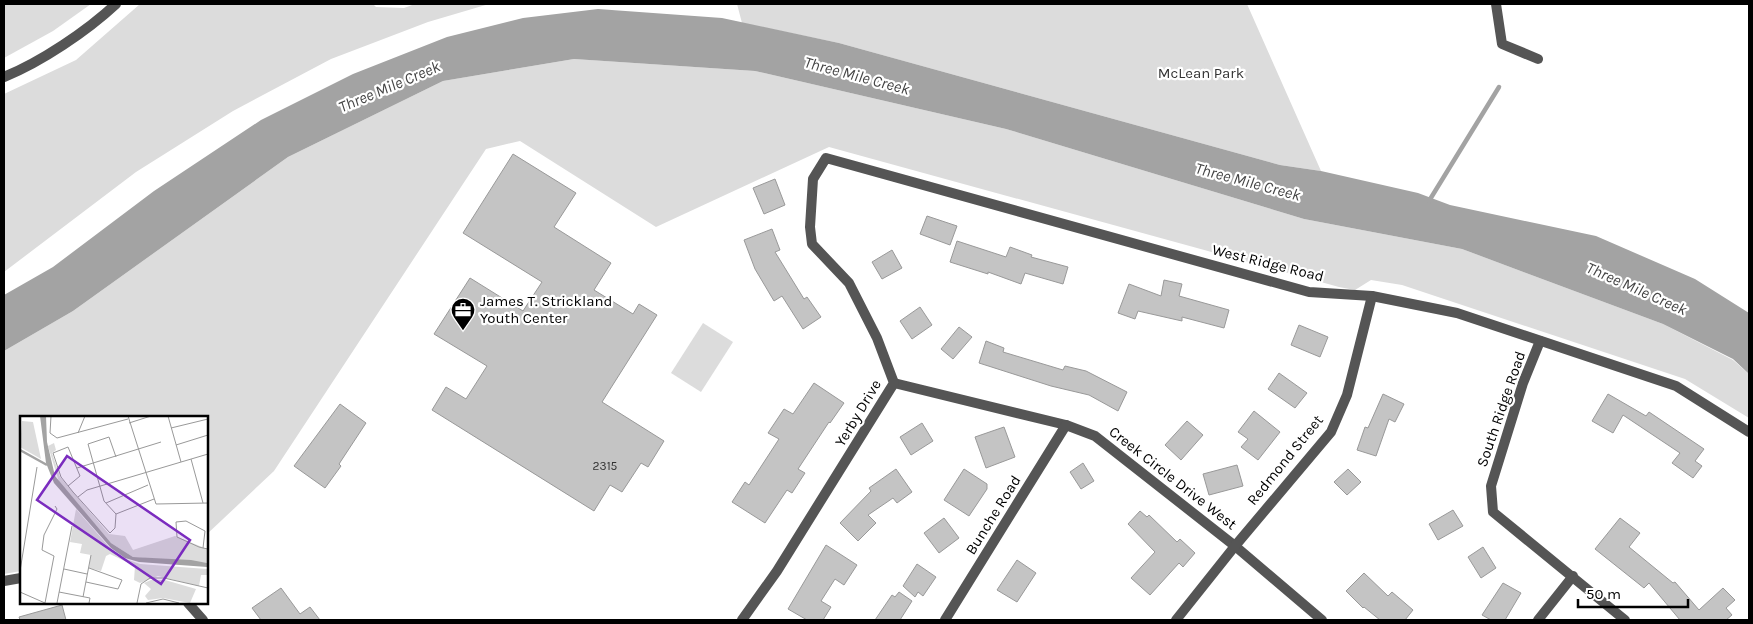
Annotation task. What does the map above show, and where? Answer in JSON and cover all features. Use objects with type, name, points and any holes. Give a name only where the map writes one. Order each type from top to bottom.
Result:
[{"type":"street","points":[[4,77],[76,36],[116,4]]},
{"type":"street","points":[[1496,4],[1502,44],[1538,59]]},
{"type":"street","name":"West Ridge Road","points":[[826,158],[1310,292],[1372,296],[1457,313],[1676,386],[1749,432]]},
{"type":"street","name":"Yerby Drive","points":[[742,620],[778,571],[894,383],[877,338],[849,283],[812,244],[810,227],[813,179],[826,158]]},
{"type":"street","name":"Redmond Street","points":[[1176,620],[1234,546],[1331,432],[1347,395],[1372,296]]},
{"type":"street","name":"South Ridge Road","points":[[1540,341],[1523,383],[1491,486],[1493,512],[1573,576]]},
{"type":"street","name":"Creek Circle Drive West","points":[[894,383],[1066,426],[1095,436],[1234,546],[1322,620]]},
{"type":"street","name":"Bunche Road","points":[[944,620],[1066,426]]},
{"type":"street","points":[[1538,620],[1573,576],[1625,620]]},
{"type":"street","points":[[4,581],[20,578]]},
{"type":"street","points":[[189,604],[203,620]]},
{"type":"green space","points":[[4,4],[91,4],[53,31],[4,58]]},
{"type":"green space","points":[[140,4],[373,4],[376,7],[404,8],[415,4],[489,4],[428,22],[331,59],[233,111],[136,172],[4,272],[4,94],[76,60]]},
{"type":"green space","name":"McLean Park","points":[[737,4],[1247,4],[1321,171],[1280,165],[839,43],[742,23]]},
{"type":"green space","points":[[574,59],[755,71],[1006,129],[1304,219],[1462,249],[1663,324],[1733,360],[1749,374],[1749,418],[1685,379],[1402,285],[1371,280],[1355,290],[1339,287],[829,147],[656,227],[520,141],[486,149],[274,471],[208,533],[208,416],[20,416],[20,571],[4,574],[4,351],[73,311],[288,157],[443,81]]},
{"type":"green space","points":[[703,323],[733,342],[701,392],[671,373]]},
{"type":"water","name":"Three Mile Creek","points":[[598,9],[722,18],[839,43],[1280,165],[1321,171],[1418,193],[1450,205],[1596,236],[1695,279],[1749,313],[1749,374],[1733,359],[1663,324],[1462,249],[1304,219],[1006,129],[755,71],[574,59],[443,81],[288,157],[73,311],[4,351],[4,295],[53,267],[154,191],[261,120],[353,74],[447,37],[523,18]]},
{"type":"building","name":"James T. Strickland Youth Center","points":[[513,154],[576,193],[554,227],[611,263],[594,290],[633,314],[639,304],[657,315],[602,402],[664,441],[648,467],[641,463],[622,492],[610,485],[594,511],[432,410],[446,387],[466,399],[487,366],[434,334],[470,278],[523,311],[542,282],[463,233]]},
{"type":"building","points":[[775,179],[785,205],[764,214],[753,188]]},
{"type":"building","points":[[927,216],[957,226],[950,245],[920,234]]},
{"type":"building","points":[[772,229],[780,250],[775,252],[804,299],[807,297],[821,317],[803,329],[782,296],[774,301],[755,269],[744,240]]},
{"type":"building","points":[[957,241],[1006,257],[1010,247],[1032,255],[1031,257],[1068,267],[1063,284],[1025,273],[1021,284],[988,272],[988,274],[950,262]]},
{"type":"building","points":[[892,250],[902,268],[882,279],[872,262]]},
{"type":"building","points":[[1164,280],[1182,284],[1179,296],[1229,310],[1224,328],[1182,317],[1182,321],[1138,311],[1135,319],[1118,313],[1129,284],[1161,296]]},
{"type":"building","points":[[920,307],[932,325],[912,339],[900,321]]},
{"type":"building","points":[[1299,325],[1328,337],[1320,357],[1291,345]]},
{"type":"building","points":[[959,327],[972,337],[953,359],[941,349]]},
{"type":"building","points":[[986,341],[1004,348],[1003,352],[1063,370],[1065,366],[1086,371],[1127,392],[1118,411],[1089,395],[1051,386],[979,363]]},
{"type":"building","points":[[1279,373],[1307,393],[1295,408],[1268,389]]},
{"type":"building","points":[[814,383],[844,403],[798,469],[805,473],[792,493],[787,490],[765,523],[732,502],[745,482],[749,485],[779,439],[768,433],[784,409],[793,414]]},
{"type":"building","points":[[1383,394],[1404,404],[1395,422],[1389,419],[1376,456],[1357,450],[1365,427],[1368,428]]},
{"type":"building","points":[[1608,394],[1646,416],[1649,412],[1704,449],[1695,461],[1702,466],[1693,478],[1672,463],[1680,453],[1623,415],[1613,433],[1592,421]]},
{"type":"building","points":[[340,404],[366,423],[339,464],[341,466],[325,488],[294,466]]},
{"type":"building","points":[[1254,411],[1280,432],[1258,460],[1241,447],[1248,439],[1238,432]]},
{"type":"building","points":[[1187,421],[1203,435],[1181,460],[1165,445]]},
{"type":"building","points":[[922,423],[933,441],[911,455],[900,437]]},
{"type":"building","points":[[1004,427],[1015,457],[986,468],[975,437]]},
{"type":"building","points":[[1083,463],[1094,481],[1081,489],[1070,472]]},
{"type":"building","points":[[1237,465],[1243,486],[1209,495],[1203,474]]},
{"type":"building","points":[[896,469],[912,492],[897,503],[893,498],[868,515],[876,523],[858,541],[840,523],[871,491],[869,488]]},
{"type":"building","points":[[964,469],[987,484],[987,489],[969,516],[944,500]]},
{"type":"building","points":[[1348,469],[1361,482],[1347,495],[1334,482]]},
{"type":"building","points":[[1453,510],[1463,526],[1438,540],[1429,524]]},
{"type":"building","points":[[1140,511],[1147,517],[1149,515],[1177,542],[1180,539],[1195,553],[1183,567],[1179,563],[1150,595],[1131,578],[1155,552],[1128,524]]},
{"type":"building","points":[[944,518],[959,538],[939,553],[924,533]]},
{"type":"building","points":[[1620,518],[1640,533],[1629,547],[1673,583],[1675,582],[1699,610],[1723,588],[1735,600],[1726,608],[1732,615],[1726,620],[1680,620],[1649,583],[1644,588],[1595,549]]},
{"type":"building","points":[[826,545],[857,565],[844,585],[835,579],[821,601],[831,607],[823,620],[807,620],[788,609]]},
{"type":"building","points":[[1483,547],[1496,568],[1481,578],[1468,557]]},
{"type":"building","points":[[1017,560],[1036,573],[1017,602],[997,590]]},
{"type":"building","points":[[917,564],[936,577],[923,596],[918,592],[915,597],[903,586]]},
{"type":"building","points":[[1364,573],[1388,596],[1392,592],[1413,610],[1405,620],[1380,620],[1363,608],[1346,591]]},
{"type":"building","points":[[1503,583],[1521,593],[1505,620],[1491,620],[1482,615]]},
{"type":"building","points":[[281,588],[300,614],[310,607],[320,620],[261,620],[252,608]]},
{"type":"building","points":[[899,592],[912,601],[900,620],[875,620],[892,595],[895,597]]},
{"type":"building","points":[[62,605],[66,620],[20,620],[19,617]]},
{"type":"waterway","points":[[1429,201],[1499,87]]},
{"type":"place","name":"James T. Strickland Youth Center","points":[[463,331]]}]
